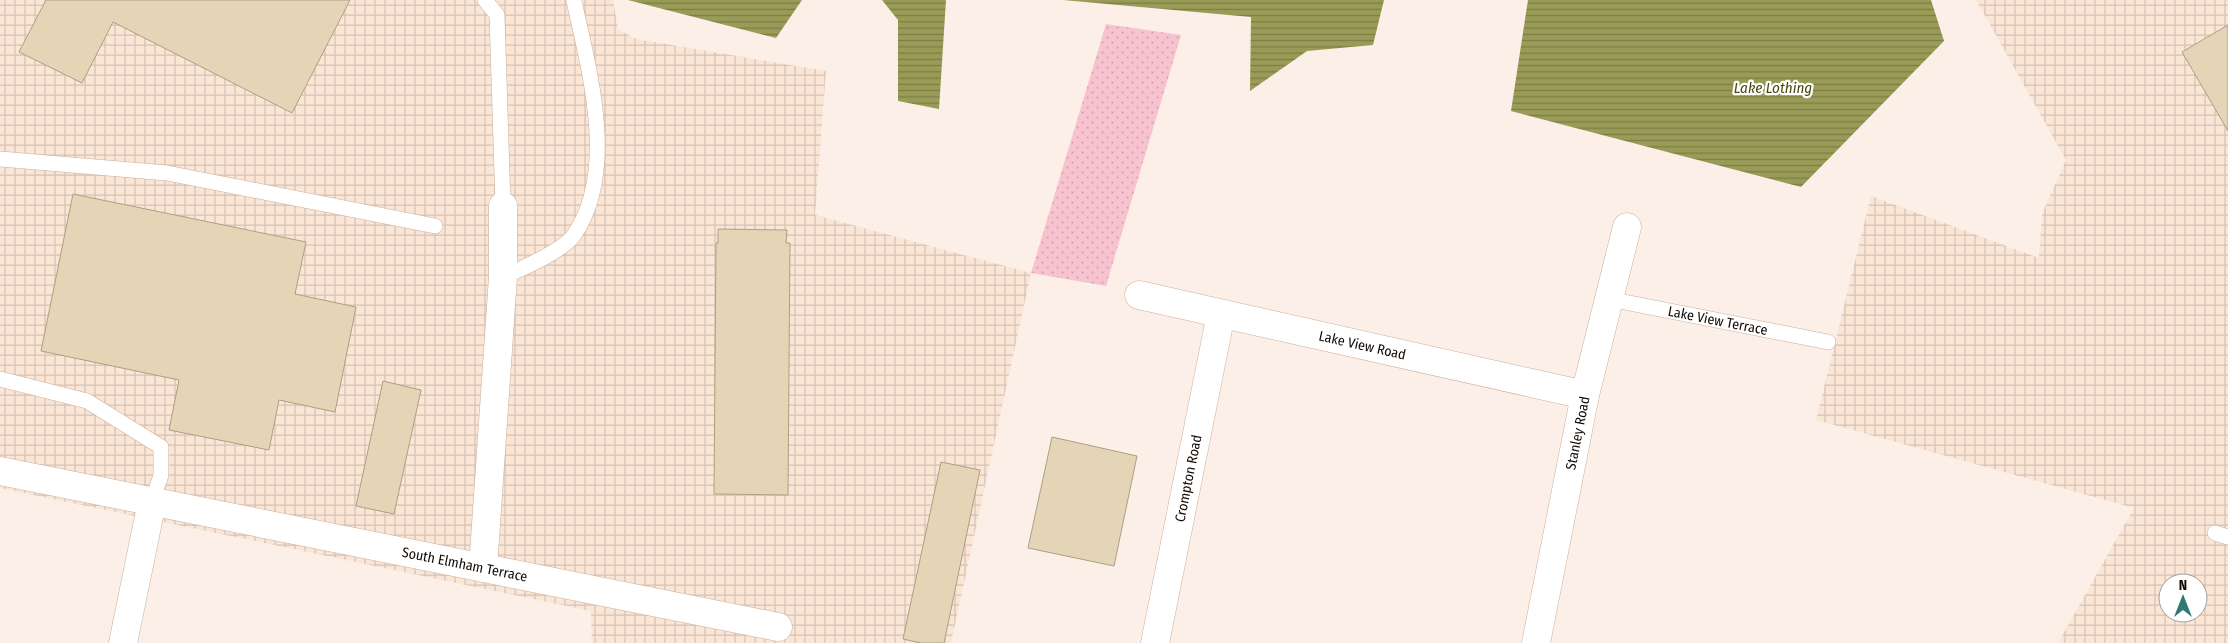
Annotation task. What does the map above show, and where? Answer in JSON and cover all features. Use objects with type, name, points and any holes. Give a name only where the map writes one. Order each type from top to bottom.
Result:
[{"type":"street","points":[[483,568],[502,277],[503,206]]},
{"type":"street","name":"Stanley Road","points":[[1536,643],[1585,395],[1627,226]]},
{"type":"street","name":"Lake View Road","points":[[1139,295],[1585,395]]},
{"type":"street","name":"Crompton Road","points":[[1155,643],[1221,314]]},
{"type":"street","name":"South Elmham Terrace","points":[[0,471],[778,628]]},
{"type":"street","points":[[123,643],[152,502]]},
{"type":"lane","points":[[485,0],[497,15],[503,206]]},
{"type":"lane","points":[[502,277],[542,259],[573,236],[591,199],[598,148],[593,91],[574,1]]},
{"type":"lane","points":[[0,159],[167,174],[436,226]]},
{"type":"lane","name":"Lake View Terrace","points":[[1609,299],[1828,342]]},
{"type":"lane","points":[[0,379],[87,401],[161,447],[161,474],[152,502]]},
{"type":"shaded area","points":[[0,0],[613,0],[618,29],[636,39],[826,71],[815,215],[1031,273],[951,643],[592,643],[591,611],[0,488]]},
{"type":"shaded area","points":[[1976,0],[2228,0],[2228,643],[2058,643],[2134,508],[1816,420],[1871,196],[2039,258],[2042,214],[2066,160]]},
{"type":"shaded area","points":[[1106,24],[1181,35],[1106,286],[1031,273]]},
{"type":"water","points":[[628,0],[802,0],[776,38]]},
{"type":"water","points":[[882,0],[946,0],[939,109],[898,101],[898,20]]},
{"type":"water","points":[[1063,0],[1384,0],[1373,45],[1307,51],[1250,91],[1251,17]]},
{"type":"water","name":"Lake Lothing","points":[[1528,0],[1931,0],[1944,41],[1801,187],[1511,111]]},
{"type":"building","points":[[46,0],[350,0],[292,113],[113,22],[82,83],[19,52]]},
{"type":"building","points":[[2228,25],[2228,131],[2182,52]]},
{"type":"building","points":[[73,194],[306,242],[295,294],[356,307],[335,412],[279,400],[269,450],[169,430],[179,380],[41,351]]},
{"type":"building","points":[[718,229],[787,230],[786,243],[790,243],[788,495],[714,494],[716,243],[718,243]]},
{"type":"building","points":[[383,381],[421,390],[394,514],[356,506]]},
{"type":"building","points":[[1052,437],[1137,456],[1114,566],[1028,548]]},
{"type":"building","points":[[941,462],[980,470],[944,643],[921,643],[903,639]]}]
